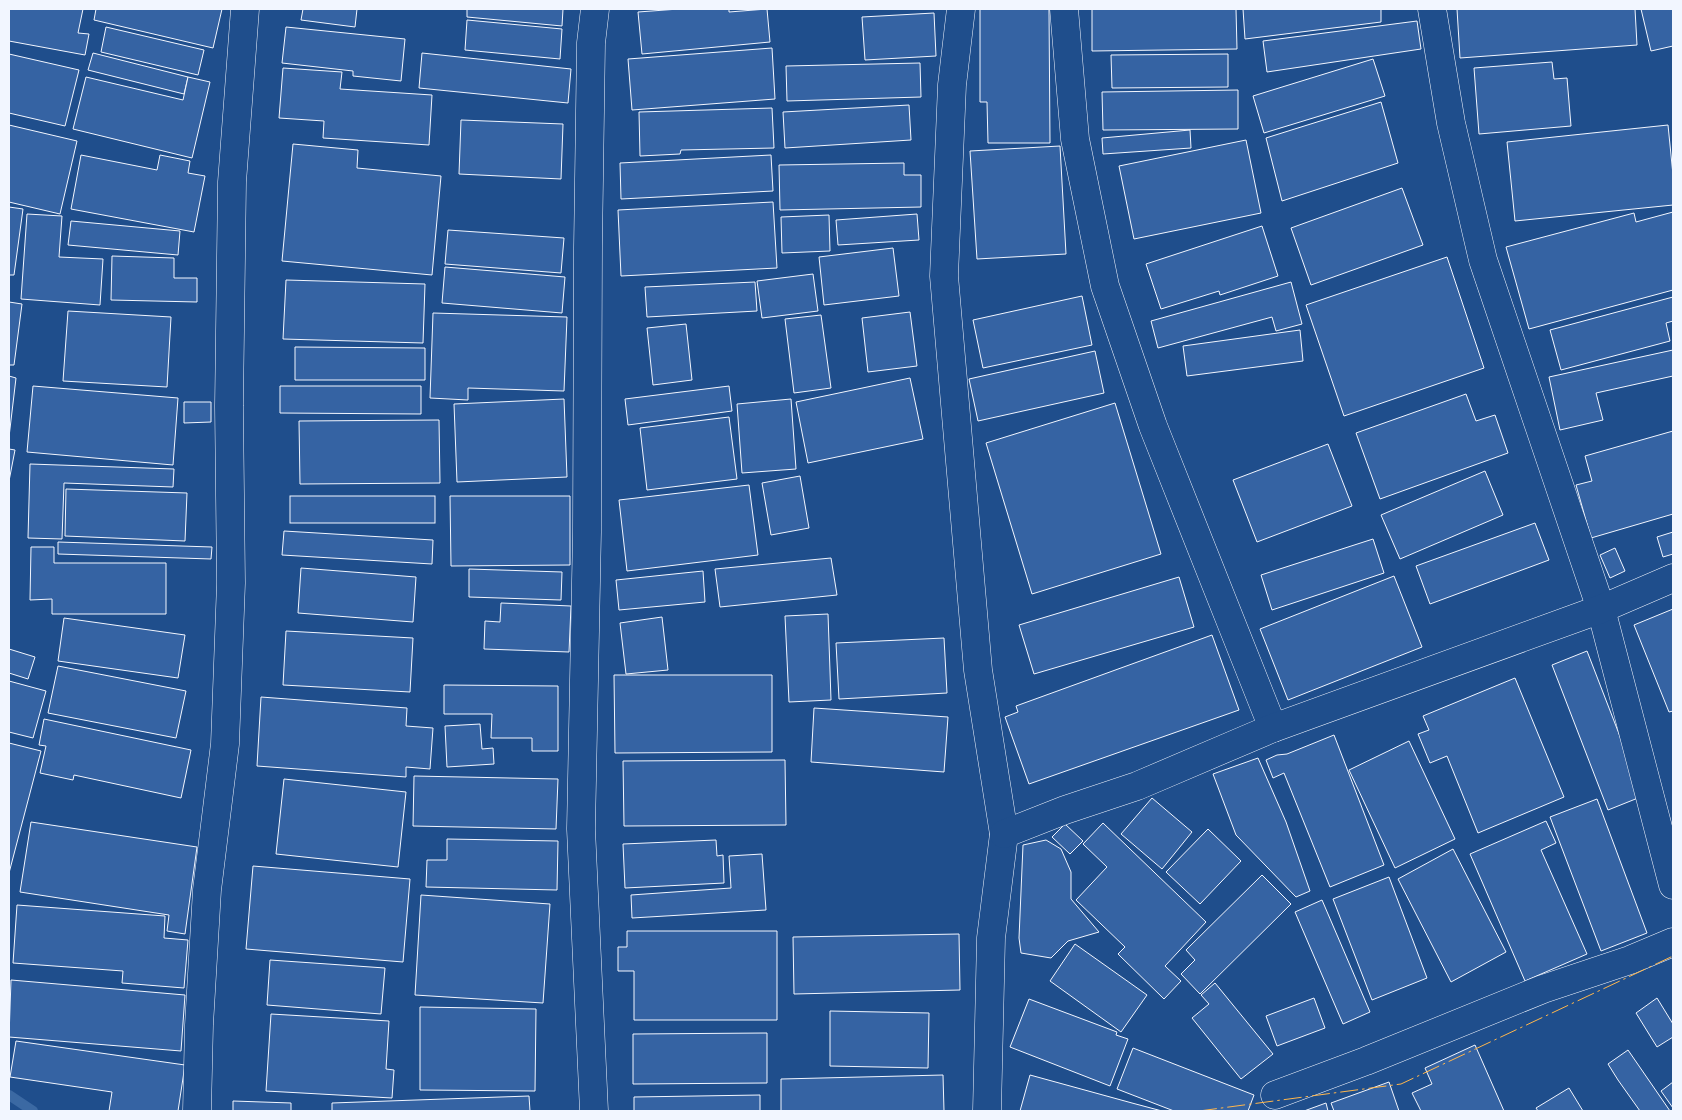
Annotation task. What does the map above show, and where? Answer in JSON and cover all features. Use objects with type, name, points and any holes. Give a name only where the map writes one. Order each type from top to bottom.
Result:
[{"type":"street","points":[[197,1111],[199,1025],[207,890],[225,744],[230,583],[229,406],[232,182],[245,9]]},
{"type":"street","points":[[594,1111],[581,829],[586,542],[590,62],[595,9]]},
{"type":"street","points":[[962,9],[952,85],[944,276],[978,670],[1004,834],[991,938],[987,1111]]},
{"type":"street","points":[[1064,9],[1075,139],[1104,286],[1153,426],[1274,728]]},
{"type":"street","points":[[1432,9],[1451,122],[1483,260],[1601,609],[1673,886]]},
{"type":"street","points":[[1004,834],[1065,810],[1137,786],[1274,728],[1601,609],[1673,578]]},
{"type":"street","points":[[1275,1095],[1366,1061],[1542,989],[1630,960],[1673,942]]},
{"type":"building","points":[[9,9],[83,9],[78,33],[89,34],[85,55],[9,41]]},
{"type":"building","points":[[96,9],[222,9],[213,48],[94,20]]},
{"type":"building","points":[[303,9],[357,9],[355,27],[301,20]]},
{"type":"building","points":[[467,9],[563,9],[562,26],[467,17]]},
{"type":"building","points":[[679,9],[729,9],[729,12],[767,9],[770,42],[642,54],[638,12]]},
{"type":"building","points":[[980,9],[1049,9],[1050,143],[988,143],[987,102],[980,102]]},
{"type":"building","points":[[1092,9],[1236,9],[1237,49],[1092,51]]},
{"type":"building","points":[[1243,9],[1381,9],[1381,22],[1245,39]]},
{"type":"building","points":[[1457,9],[1635,9],[1637,45],[1460,58]]},
{"type":"building","points":[[1641,9],[1673,9],[1673,46],[1651,51]]},
{"type":"building","points":[[934,13],[936,56],[865,60],[862,17]]},
{"type":"building","points":[[467,20],[562,29],[560,59],[465,50]]},
{"type":"building","points":[[1417,21],[1421,49],[1267,72],[1263,41]]},
{"type":"building","points":[[106,27],[204,50],[198,75],[101,52]]},
{"type":"building","points":[[286,27],[405,39],[401,81],[353,76],[353,71],[282,63]]},
{"type":"building","points":[[772,48],[775,99],[632,110],[628,59]]},
{"type":"building","points":[[93,53],[188,77],[184,94],[88,70]]},
{"type":"building","points":[[422,53],[571,69],[568,103],[419,88]]},
{"type":"building","points":[[9,54],[79,70],[65,126],[9,113]]},
{"type":"building","points":[[1228,54],[1228,87],[1112,88],[1111,55]]},
{"type":"building","points":[[1373,59],[1385,96],[1264,133],[1253,96]]},
{"type":"building","points":[[1552,62],[1554,79],[1567,78],[1571,126],[1479,134],[1474,68]]},
{"type":"building","points":[[920,63],[921,97],[787,101],[786,66]]},
{"type":"building","points":[[283,68],[342,72],[340,89],[432,95],[429,145],[323,138],[324,121],[279,118]]},
{"type":"building","points":[[86,77],[183,100],[188,77],[210,82],[192,158],[73,129]]},
{"type":"building","points":[[1238,90],[1238,129],[1103,130],[1102,92]]},
{"type":"building","points":[[1381,102],[1398,163],[1282,201],[1266,138]]},
{"type":"building","points":[[909,105],[911,140],[785,148],[783,112]]},
{"type":"building","points":[[772,108],[774,148],[681,150],[680,154],[640,156],[639,112]]},
{"type":"building","points":[[461,120],[563,124],[561,179],[459,174]]},
{"type":"building","points":[[9,125],[77,141],[60,214],[9,202]]},
{"type":"building","points":[[1668,125],[1673,175],[1673,205],[1515,221],[1507,142]]},
{"type":"building","points":[[1190,130],[1191,148],[1103,154],[1102,138]]},
{"type":"building","points":[[1246,140],[1261,213],[1134,239],[1119,166]]},
{"type":"building","points":[[293,144],[358,150],[357,168],[441,176],[432,275],[282,261]]},
{"type":"building","points":[[1060,146],[1066,254],[977,259],[970,151]]},
{"type":"building","points":[[81,155],[157,170],[160,155],[190,161],[188,173],[205,176],[194,232],[71,209]]},
{"type":"building","points":[[771,155],[773,191],[621,199],[620,163]]},
{"type":"building","points":[[904,163],[904,175],[921,175],[921,207],[780,210],[779,165]]},
{"type":"building","points":[[1402,188],[1423,245],[1311,285],[1291,228]]},
{"type":"building","points":[[773,202],[777,268],[621,276],[618,210]]},
{"type":"building","points":[[9,207],[23,209],[14,275],[9,275]]},
{"type":"building","points":[[1673,212],[1673,290],[1529,329],[1506,247],[1634,213],[1636,222]]},
{"type":"building","points":[[27,214],[62,216],[59,257],[103,259],[100,305],[21,299]]},
{"type":"building","points":[[917,214],[919,240],[838,245],[836,220]]},
{"type":"building","points":[[829,215],[830,251],[782,253],[781,217]]},
{"type":"building","points":[[71,221],[180,231],[178,255],[68,245]]},
{"type":"building","points":[[1262,226],[1278,276],[1220,295],[1219,291],[1161,309],[1146,264]]},
{"type":"building","points":[[448,230],[564,238],[561,273],[445,264]]},
{"type":"building","points":[[893,248],[899,296],[824,305],[819,257]]},
{"type":"building","points":[[112,256],[174,258],[174,278],[197,278],[197,302],[111,300]]},
{"type":"building","points":[[1447,257],[1484,368],[1344,416],[1306,305]]},
{"type":"building","points":[[445,267],[565,277],[562,313],[442,303]]},
{"type":"building","points":[[813,274],[818,311],[762,318],[757,281]]},
{"type":"building","points":[[286,280],[425,284],[423,343],[283,339]]},
{"type":"building","points":[[755,282],[757,311],[647,317],[645,287]]},
{"type":"building","points":[[1291,282],[1302,324],[1276,331],[1272,317],[1158,348],[1151,321]]},
{"type":"building","points":[[1082,296],[1092,345],[983,368],[973,320]]},
{"type":"building","points":[[1673,297],[1673,321],[1666,323],[1670,341],[1561,370],[1550,330]]},
{"type":"building","points":[[9,302],[22,304],[14,365],[9,365]]},
{"type":"building","points":[[68,311],[171,317],[167,387],[63,381]]},
{"type":"building","points":[[910,312],[917,366],[868,372],[862,318]]},
{"type":"building","points":[[433,313],[567,317],[564,391],[468,388],[468,400],[430,398]]},
{"type":"building","points":[[821,315],[831,388],[794,393],[785,319]]},
{"type":"building","points":[[686,324],[692,380],[653,385],[647,328]]},
{"type":"building","points":[[1300,330],[1303,361],[1187,376],[1183,346]]},
{"type":"building","points":[[295,347],[425,348],[425,380],[295,380]]},
{"type":"building","points":[[1673,350],[1673,376],[1596,393],[1603,420],[1560,430],[1549,377]]},
{"type":"building","points":[[1095,351],[1104,393],[978,421],[969,379]]},
{"type":"building","points":[[9,376],[16,378],[9,437]]},
{"type":"building","points":[[910,378],[923,439],[808,463],[796,402]]},
{"type":"building","points":[[33,386],[178,398],[173,465],[27,452]]},
{"type":"building","points":[[280,386],[421,386],[421,414],[280,413]]},
{"type":"building","points":[[729,386],[732,411],[628,425],[625,399]]},
{"type":"building","points":[[1466,394],[1476,421],[1495,415],[1508,453],[1380,499],[1356,433]]},
{"type":"building","points":[[564,399],[567,477],[457,482],[454,404]]},
{"type":"building","points":[[791,399],[796,469],[742,473],[737,404]]},
{"type":"building","points":[[184,402],[211,402],[211,422],[184,423]]},
{"type":"building","points":[[1115,403],[1161,554],[1032,594],[986,443]]},
{"type":"building","points":[[729,417],[737,479],[647,490],[640,428]]},
{"type":"building","points":[[439,420],[440,483],[300,484],[299,421]]},
{"type":"building","points":[[1673,431],[1673,514],[1591,538],[1576,485],[1592,481],[1585,456]]},
{"type":"building","points":[[1328,444],[1352,506],[1257,542],[1233,480]]},
{"type":"building","points":[[9,449],[15,450],[9,481]]},
{"type":"building","points":[[30,464],[174,469],[173,487],[64,483],[62,539],[28,538]]},
{"type":"building","points":[[1485,471],[1503,515],[1400,559],[1381,515]]},
{"type":"building","points":[[800,476],[809,528],[771,535],[762,483]]},
{"type":"building","points":[[749,485],[758,555],[627,571],[619,500]]},
{"type":"building","points":[[66,489],[187,493],[185,541],[65,536]]},
{"type":"building","points":[[290,496],[435,496],[435,523],[290,523]]},
{"type":"building","points":[[450,496],[570,496],[570,565],[451,566]]},
{"type":"building","points":[[1535,523],[1549,560],[1430,604],[1416,566]]},
{"type":"building","points":[[284,531],[433,540],[432,564],[282,555]]},
{"type":"building","points":[[1673,532],[1673,554],[1663,557],[1657,537]]},
{"type":"building","points":[[1373,539],[1384,573],[1272,610],[1261,575]]},
{"type":"building","points":[[58,542],[212,547],[211,559],[58,554]]},
{"type":"building","points":[[31,547],[54,547],[54,563],[166,563],[166,614],[52,614],[52,599],[30,600]]},
{"type":"building","points":[[1615,548],[1625,571],[1610,578],[1600,555]]},
{"type":"building","points":[[831,558],[837,595],[720,607],[715,569]]},
{"type":"building","points":[[301,568],[416,577],[413,622],[298,613]]},
{"type":"building","points":[[469,569],[562,572],[561,600],[469,597]]},
{"type":"building","points":[[703,571],[705,602],[619,610],[616,580]]},
{"type":"building","points":[[1394,576],[1422,647],[1288,700],[1260,629]]},
{"type":"building","points":[[1179,577],[1194,627],[1034,674],[1019,625]]},
{"type":"building","points":[[501,603],[571,606],[569,652],[484,649],[485,621],[500,622]]},
{"type":"building","points":[[1673,609],[1673,711],[1669,712],[1634,625]]},
{"type":"building","points":[[828,614],[831,700],[789,702],[785,616]]},
{"type":"building","points":[[662,617],[668,670],[626,674],[620,623]]},
{"type":"building","points":[[64,618],[185,635],[178,678],[58,661]]},
{"type":"building","points":[[286,631],[413,638],[410,692],[283,685]]},
{"type":"building","points":[[1212,635],[1239,710],[1029,784],[1005,717],[1018,712],[1016,706]]},
{"type":"building","points":[[944,638],[947,693],[839,699],[836,643]]},
{"type":"building","points":[[9,649],[35,657],[28,679],[9,673]]},
{"type":"building","points":[[1587,651],[1643,796],[1608,810],[1552,665]]},
{"type":"building","points":[[58,666],[186,691],[176,738],[48,713]]},
{"type":"building","points":[[614,675],[772,675],[772,752],[615,753]]},
{"type":"building","points":[[1515,678],[1564,797],[1478,833],[1447,756],[1430,763],[1418,734],[1429,730],[1423,716]]},
{"type":"building","points":[[9,681],[46,691],[33,738],[9,732]]},
{"type":"building","points":[[444,685],[558,686],[558,751],[532,751],[532,738],[491,738],[492,714],[444,714]]},
{"type":"building","points":[[261,697],[407,708],[406,726],[433,728],[430,769],[406,767],[406,777],[257,766]]},
{"type":"building","points":[[814,708],[948,717],[944,772],[811,762]]},
{"type":"building","points":[[44,719],[191,750],[181,798],[74,775],[73,780],[40,773],[46,746],[39,745]]},
{"type":"building","points":[[480,724],[482,749],[493,748],[494,764],[447,767],[445,726]]},
{"type":"building","points":[[1334,735],[1384,865],[1330,887],[1284,773],[1273,778],[1266,760],[1277,755],[1287,754]]},
{"type":"building","points":[[1409,741],[1455,839],[1395,868],[1349,770]]},
{"type":"building","points":[[9,743],[41,751],[9,873]]},
{"type":"building","points":[[1258,758],[1286,822],[1310,891],[1296,897],[1236,835],[1213,774]]},
{"type":"building","points":[[785,760],[786,825],[624,826],[623,761]]},
{"type":"building","points":[[414,776],[558,779],[556,829],[413,826]]},
{"type":"building","points":[[284,779],[406,792],[398,867],[276,854]]},
{"type":"building","points":[[1152,798],[1192,832],[1162,869],[1121,834]]},
{"type":"building","points":[[1597,799],[1647,933],[1601,951],[1550,817]]},
{"type":"building","points":[[1546,821],[1556,843],[1541,850],[1587,954],[1525,981],[1470,854]]},
{"type":"building","points":[[31,822],[197,847],[185,934],[167,931],[169,915],[20,892]]},
{"type":"building","points":[[1103,823],[1206,922],[1165,966],[1181,981],[1164,999],[1118,954],[1125,947],[1076,900],[1107,867],[1083,844]]},
{"type":"building","points":[[1065,824],[1083,841],[1070,854],[1052,837]]},
{"type":"building","points":[[1208,829],[1241,861],[1200,904],[1166,872]]},
{"type":"building","points":[[447,839],[558,841],[557,890],[426,887],[427,860],[447,860]]},
{"type":"building","points":[[716,840],[717,856],[723,855],[724,883],[625,888],[623,844]]},
{"type":"building","points":[[1046,840],[1061,849],[1071,872],[1071,899],[1099,932],[1068,941],[1051,958],[1021,953],[1019,938],[1023,845]]},
{"type":"building","points":[[1453,849],[1506,952],[1451,982],[1398,879]]},
{"type":"building","points":[[762,854],[766,910],[632,918],[631,895],[731,888],[729,856]]},
{"type":"building","points":[[253,866],[410,879],[403,962],[246,949]]},
{"type":"building","points":[[1262,875],[1291,904],[1200,994],[1181,974],[1195,960],[1186,950]]},
{"type":"building","points":[[1389,877],[1427,978],[1372,1000],[1333,899]]},
{"type":"building","points":[[421,895],[550,904],[543,1003],[415,995]]},
{"type":"building","points":[[1322,900],[1370,1012],[1343,1024],[1295,912]]},
{"type":"building","points":[[17,905],[165,916],[164,938],[188,940],[184,988],[122,983],[123,971],[13,963]]},
{"type":"building","points":[[627,931],[777,931],[777,1020],[634,1020],[634,971],[618,971],[618,947],[627,947]]},
{"type":"building","points":[[959,934],[960,990],[794,994],[793,937]]},
{"type":"building","points":[[1075,944],[1147,995],[1121,1032],[1050,981]]},
{"type":"building","points":[[270,960],[385,968],[381,1014],[267,1005]]},
{"type":"building","points":[[11,980],[185,995],[181,1051],[9,1037]]},
{"type":"building","points":[[1215,983],[1273,1054],[1241,1079],[1192,1018],[1209,1004],[1201,995]]},
{"type":"building","points":[[1314,998],[1325,1028],[1277,1046],[1266,1016]]},
{"type":"building","points":[[1657,998],[1673,1024],[1673,1037],[1657,1047],[1636,1013]]},
{"type":"building","points":[[1029,999],[1117,1032],[1116,1035],[1128,1039],[1110,1086],[1010,1047]]},
{"type":"building","points":[[420,1007],[536,1009],[535,1091],[420,1090]]},
{"type":"building","points":[[830,1011],[929,1013],[928,1068],[830,1066]]},
{"type":"building","points":[[271,1014],[389,1021],[386,1069],[394,1070],[392,1098],[266,1091]]},
{"type":"building","points":[[767,1033],[767,1083],[633,1084],[633,1034]]},
{"type":"building","points":[[16,1041],[185,1065],[178,1111],[109,1111],[112,1092],[10,1077]]},
{"type":"building","points":[[1475,1045],[1504,1111],[1421,1111],[1412,1093],[1432,1084],[1425,1068]]},
{"type":"building","points":[[1133,1048],[1254,1095],[1248,1111],[1174,1111],[1117,1089]]},
{"type":"building","points":[[1628,1050],[1670,1111],[1640,1111],[1618,1080],[1608,1064]]},
{"type":"building","points":[[943,1075],[944,1111],[781,1111],[781,1079]]},
{"type":"building","points":[[1030,1075],[1132,1103],[1162,1111],[1020,1111]]},
{"type":"building","points":[[1389,1082],[1399,1111],[1334,1111],[1331,1103]]},
{"type":"building","points":[[1673,1082],[1673,1108],[1661,1091]]},
{"type":"building","points":[[1569,1088],[1583,1111],[1538,1111],[1536,1108]]},
{"type":"building","points":[[760,1095],[760,1111],[634,1111],[634,1097]]},
{"type":"building","points":[[529,1096],[530,1111],[332,1111],[332,1103]]},
{"type":"building","points":[[233,1101],[291,1103],[291,1111],[233,1111]]},
{"type":"building","points":[[1326,1103],[1328,1111],[1304,1111]]},
{"type":"waterway","points":[[9,1095],[33,1111]]},
{"type":"power","points":[[1199,1111],[1401,1084],[1673,956]]}]
